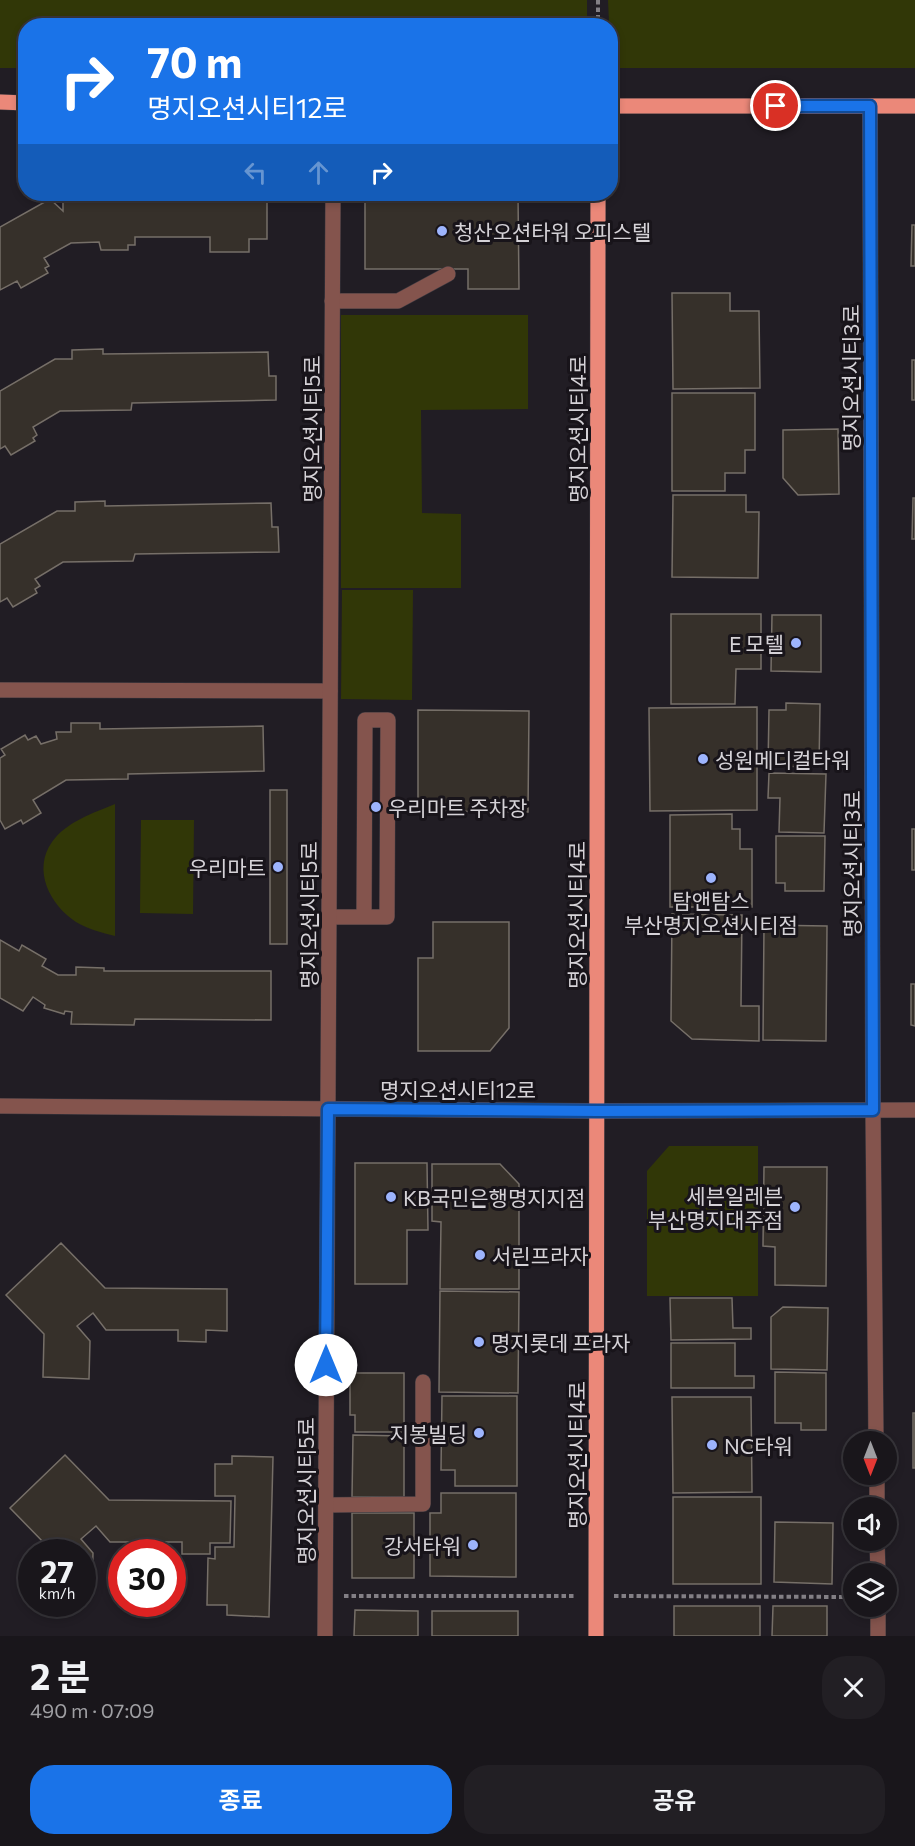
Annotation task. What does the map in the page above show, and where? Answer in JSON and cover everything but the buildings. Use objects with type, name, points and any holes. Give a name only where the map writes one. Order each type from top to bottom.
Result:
[{"type":"main road","points":[[0,102],[18,103]]},
{"type":"main road","points":[[618,106],[915,106]]},
{"type":"main road","name":"명지오션시티4로","points":[[596,1636],[598,201]]},
{"type":"street","name":"명지오션시티3로","points":[[870,106],[876,1431]]},
{"type":"street","name":"명지오션시티5로","points":[[325,1636],[333,201]]},
{"type":"street","points":[[332,302],[398,301],[448,274]]},
{"type":"street","points":[[0,690],[330,692]]},
{"type":"street","points":[[329,917],[364,917],[387,917],[388,720],[365,720],[364,917]]},
{"type":"street","name":"명지오션시티12로","points":[[0,1106],[597,1111],[915,1110]]},
{"type":"street","points":[[326,1505],[423,1504],[423,1382]]},
{"type":"street","points":[[878,1617],[878,1636]]},
{"type":"path","points":[[598,0],[598,18]]},
{"type":"path","points":[[325,1595],[843,1598]]},
{"type":"green space","points":[[0,0],[587,0],[587,18],[18,18],[18,68],[0,68]]},
{"type":"green space","points":[[608,0],[915,0],[915,68],[618,68],[618,18],[609,18]]},
{"type":"green space","points":[[341,315],[528,315],[528,409],[421,410],[422,513],[461,514],[461,588],[341,588]]},
{"type":"green space","points":[[342,590],[413,590],[412,700],[341,699]]},
{"type":"green space","points":[[115,804],[115,936],[85,927],[58,906],[47,886],[44,864],[46,853],[52,842],[65,829],[80,819]]},
{"type":"green space","points":[[141,820],[194,820],[193,914],[140,913]]},
{"type":"green space","points":[[669,1146],[758,1146],[758,1296],[647,1296],[647,1171]]},
{"type":"place","name":"청산오션타워 오피스텔","points":[[442,231]]},
{"type":"place","name":"E 모텔","points":[[796,643]]},
{"type":"place","name":"성원메디컬타워","points":[[703,759]]},
{"type":"place","name":"우리마트 주차장","points":[[376,807]]},
{"type":"place","name":"우리마트","points":[[278,867]]},
{"type":"place","name":"탐앤탐스 부산명지오션시티점","points":[[711,878]]},
{"type":"place","name":"KB국민은행명지지점","points":[[391,1197]]},
{"type":"place","name":"세븐일레븐 부산명지대주점","points":[[795,1207]]},
{"type":"place","name":"서린프라자","points":[[480,1255]]},
{"type":"place","name":"명지롯데 프라자","points":[[479,1342]]},
{"type":"place","name":"지봉빌딩","points":[[479,1433]]},
{"type":"place","name":"NC타워","points":[[712,1445]]},
{"type":"place","name":"강서타워","points":[[473,1545]]},
{"type":"route","points":[[326,1365],[328,1109],[873,1110],[870,106],[776,106]]}]
